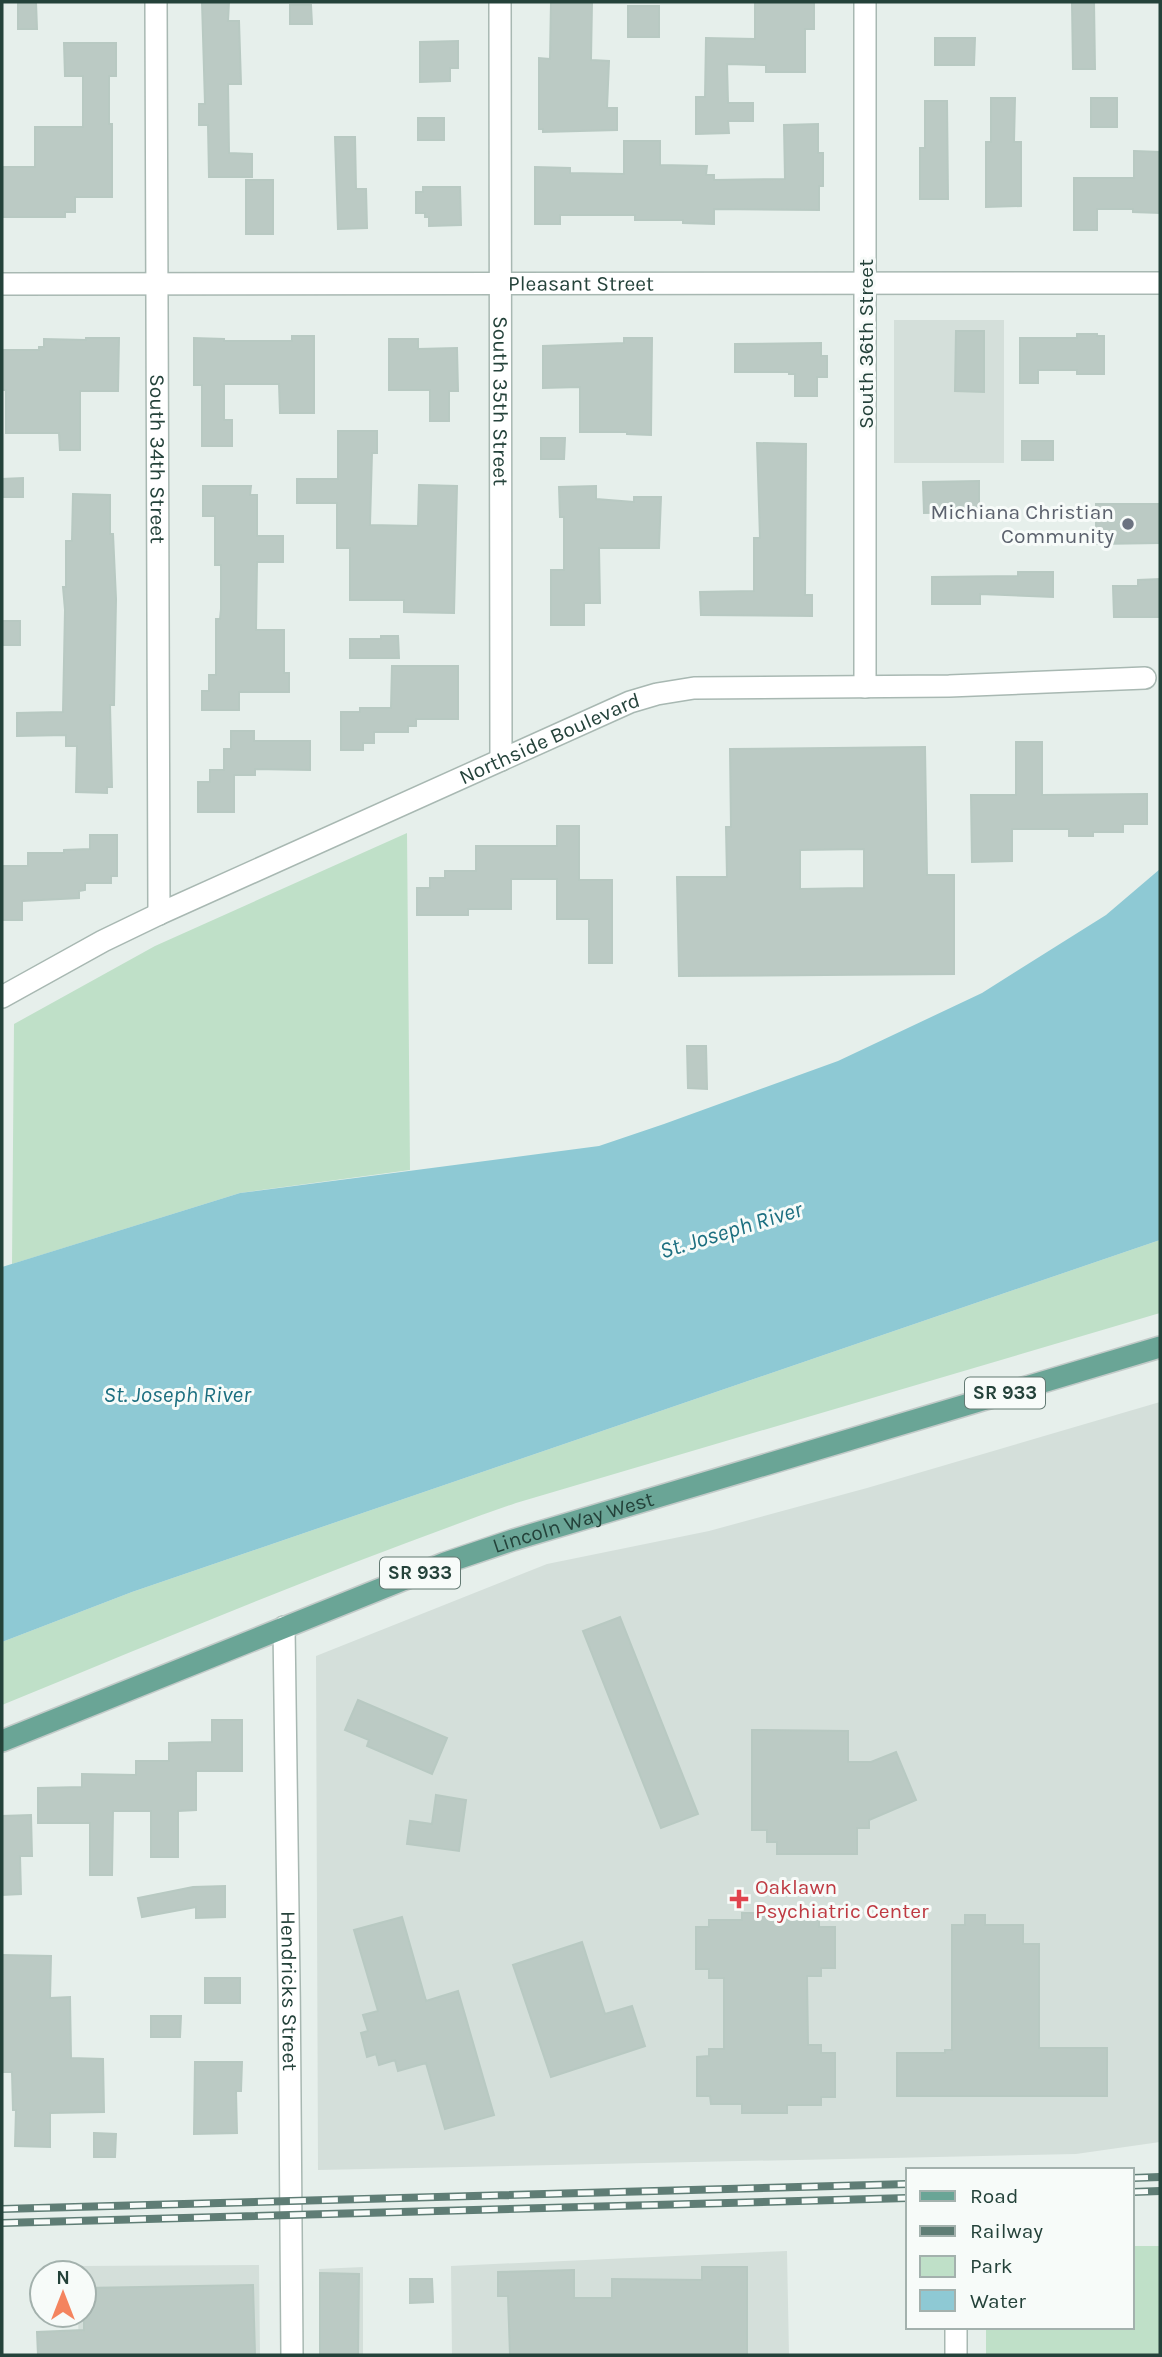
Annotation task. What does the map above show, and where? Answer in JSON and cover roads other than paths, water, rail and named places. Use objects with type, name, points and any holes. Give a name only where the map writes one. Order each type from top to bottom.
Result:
[{"type":"main road","name":"Lincoln Way West","points":[[2,1741],[445,1563],[526,1536],[1160,1347]]},
{"type":"street","name":"South 34th Street","points":[[156,2],[159,914]]},
{"type":"street","name":"South 35th Street","points":[[500,2],[501,760]]},
{"type":"street","name":"South 36th Street","points":[[865,2],[866,687]]},
{"type":"street","name":"Pleasant Street","points":[[2,284],[1160,283]]},
{"type":"street","name":"Northside Boulevard","points":[[2,996],[159,914],[629,702],[694,688],[949,686],[1145,678]]},
{"type":"street","name":"Hendricks Street","points":[[284,1627],[292,2355]]},
{"type":"street","points":[[956,2329],[956,2355]]},
{"type":"water","name":"St. Joseph River","points":[[1160,869],[1160,1240],[132,1592],[2,1642],[2,1267],[240,1193],[599,1146],[664,1124],[838,1061],[982,993],[1106,915]]},
{"type":"railway","points":[[1134,2178],[1160,2177]]},
{"type":"railway","points":[[2,2209],[906,2184]]},
{"type":"railway","points":[[1134,2192],[1160,2191]]},
{"type":"railway","points":[[2,2223],[906,2198]]},
{"type":"place","name":"Michiana Christian Community","points":[[1128,524]]},
{"type":"place","name":"Oaklawn Psychiatric Center","points":[[739,1899]]}]
